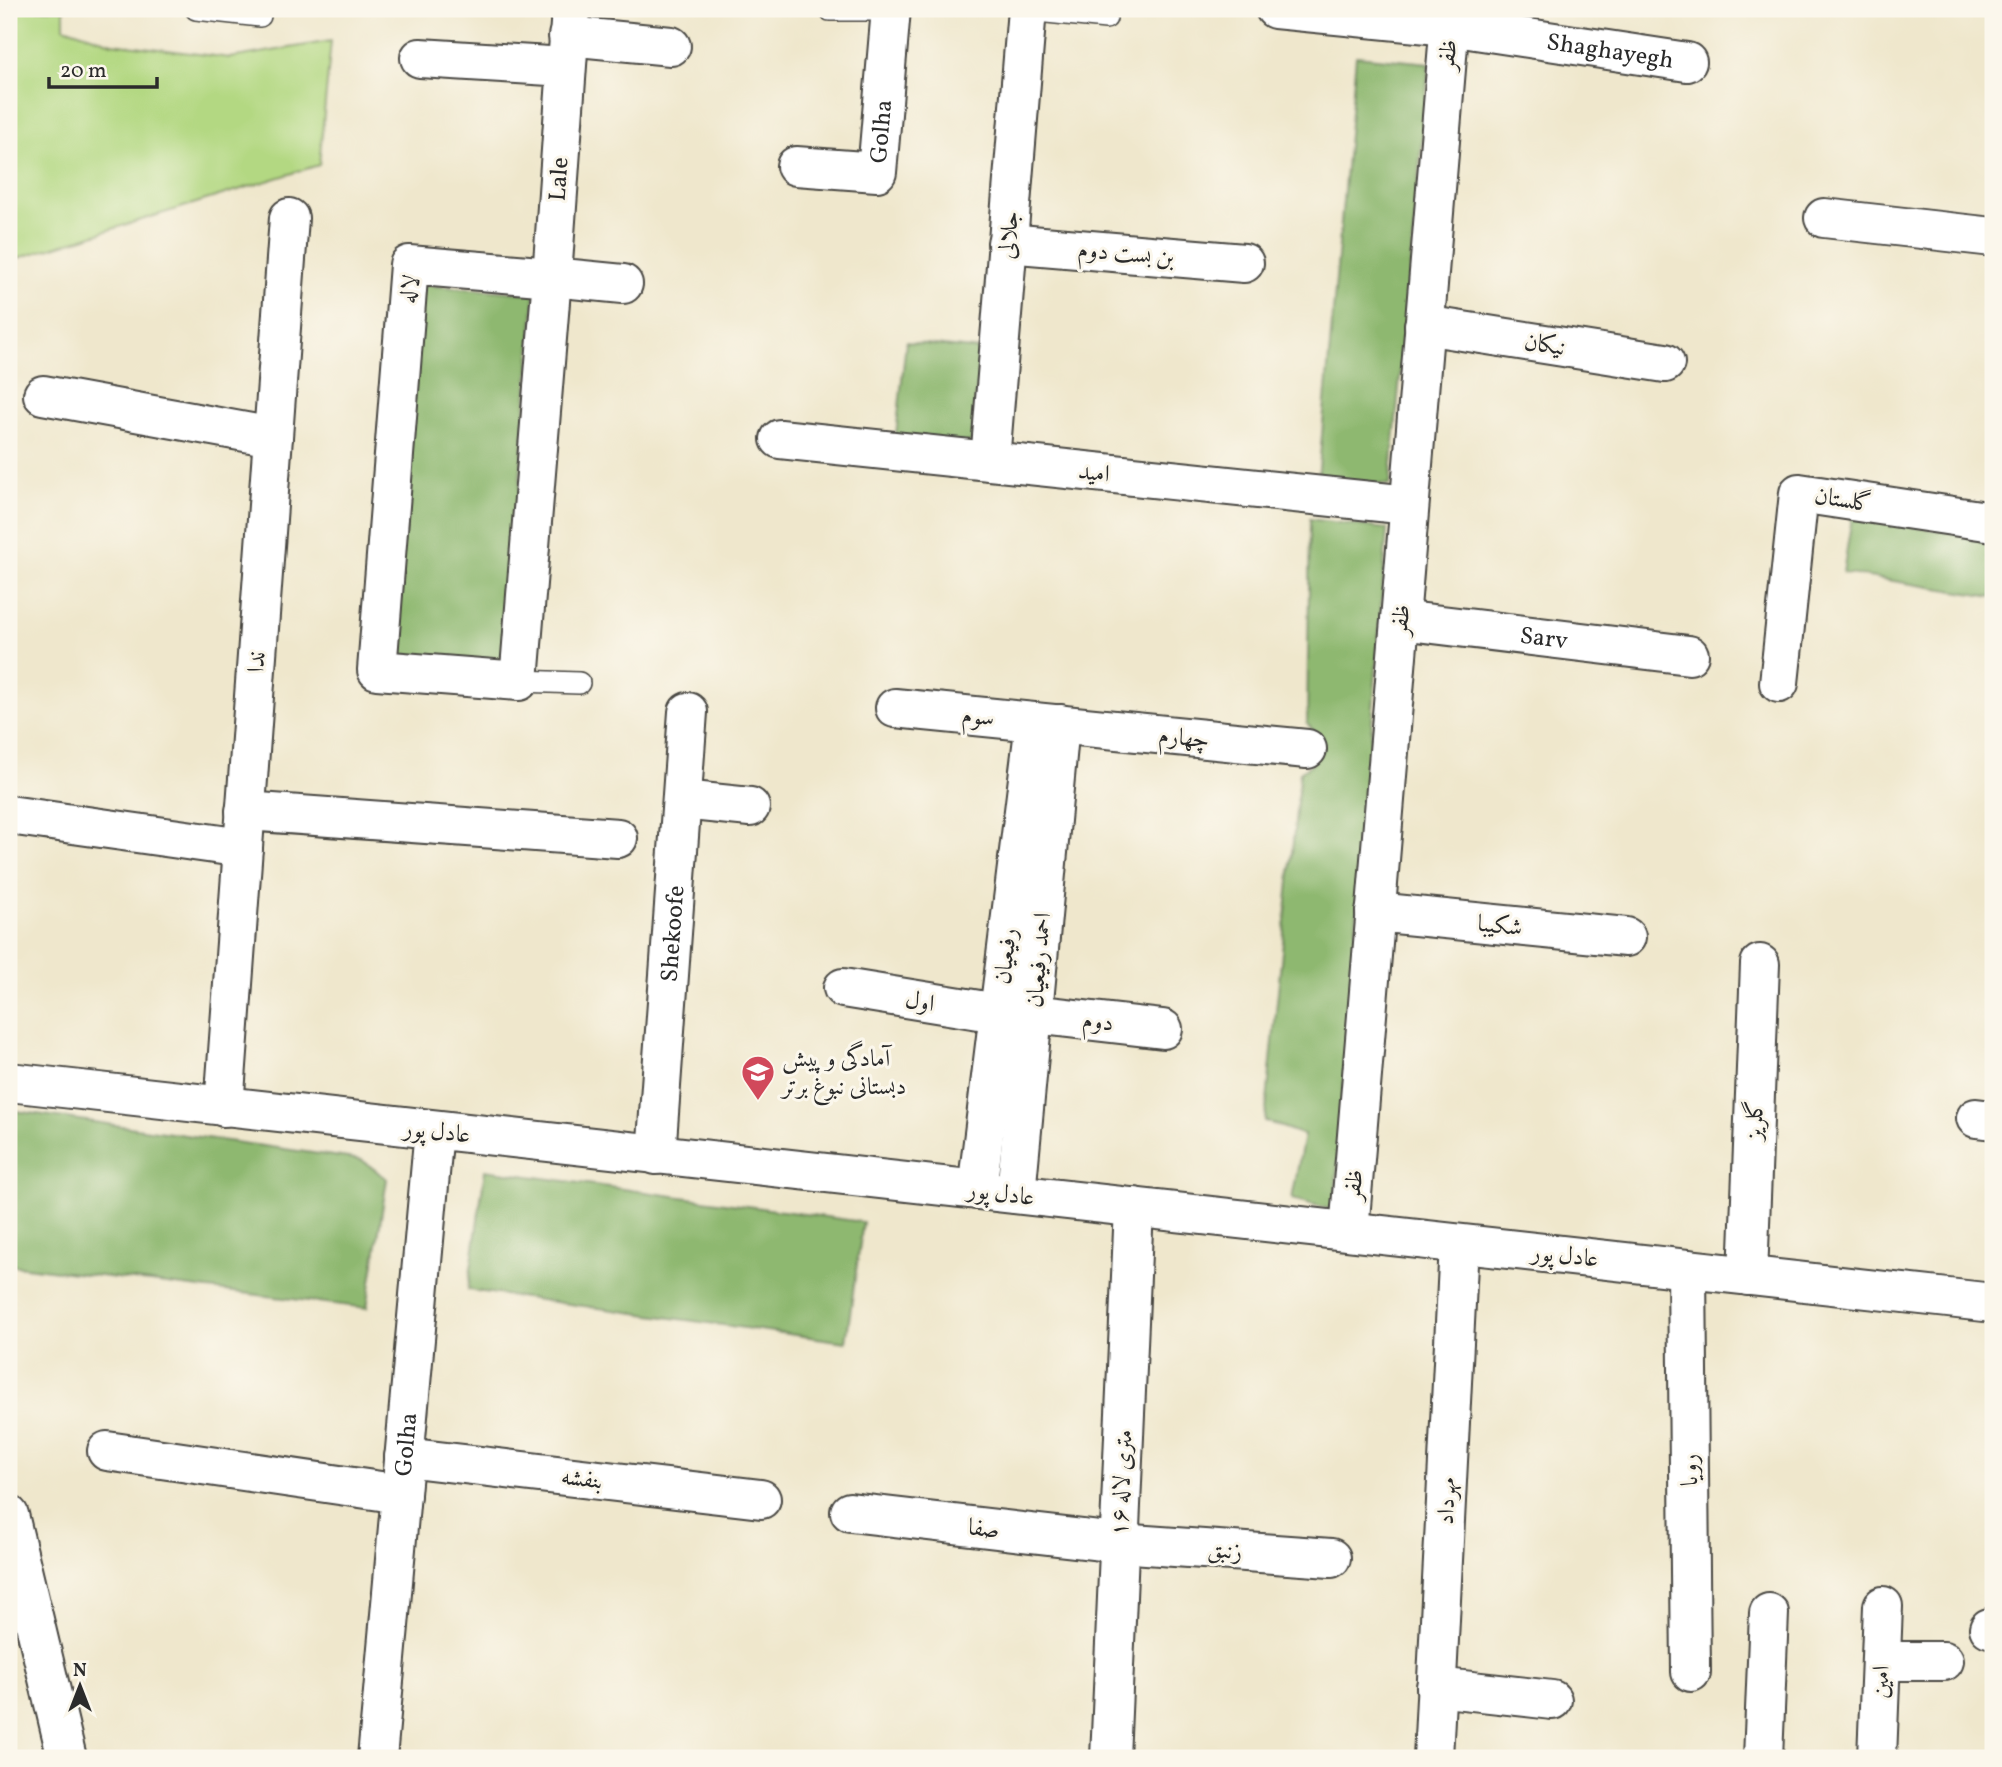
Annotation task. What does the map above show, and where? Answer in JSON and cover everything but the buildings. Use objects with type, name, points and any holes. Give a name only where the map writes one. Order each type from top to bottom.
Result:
[{"type":"street","name":"Golha","points":[[796,166],[877,172],[891,9]]},
{"type":"street","name":"Shaghayegh","points":[[1275,9],[1450,17],[1687,62]]},
{"type":"street","name":"جلالی","points":[[990,461],[1027,10]]},
{"type":"street","name":"ظفر","points":[[1349,1231],[1450,17]]},
{"type":"street","points":[[420,58],[568,37],[671,46]]},
{"type":"street","name":"Lale","points":[[552,277],[568,37]]},
{"type":"street","name":"ندا","points":[[224,1107],[289,218]]},
{"type":"street","points":[[1824,218],[1993,237]]},
{"type":"street","name":"بن بست دوم","points":[[1007,243],[1244,263]]},
{"type":"street","name":"لاله","points":[[519,681],[377,670],[409,265],[552,277]]},
{"type":"street","points":[[519,681],[552,277],[623,284]]},
{"type":"street","name":"نیکان","points":[[1424,325],[1665,363]]},
{"type":"street","points":[[43,395],[273,437]]},
{"type":"street","name":"امید","points":[[779,439],[1409,505]]},
{"type":"street","name":"گلستان","points":[[1779,683],[1799,492],[1993,520]]},
{"type":"street","name":"Sarv","points":[[1400,620],[1689,655]]},
{"type":"street","name":"سوم","points":[[895,708],[1047,723]]},
{"type":"street","name":"Shekoofe","points":[[656,1154],[688,712]]},
{"type":"street","name":"چهارم","points":[[1047,723],[1307,749]]},
{"type":"street","name":"احمد رفیعیان","points":[[1016,1195],[1016,1014],[1047,723]]},
{"type":"street","points":[[682,800],[750,807]]},
{"type":"street","points":[[246,810],[618,838]]},
{"type":"street","points":[[9,815],[243,848]]},
{"type":"street","name":"شکیبا","points":[[1375,912],[1626,937]]},
{"type":"street","name":"گلریز","points":[[1748,1276],[1760,964]]},
{"type":"street","name":"اول","points":[[842,988],[1016,1014]]},
{"type":"street","name":"دوم","points":[[1016,1014],[1163,1028]]},
{"type":"street","name":"رفیعیان","points":[[977,1190],[1016,1014]]},
{"type":"street","name":"عادل پور","points":[[9,1082],[1993,1303]]},
{"type":"street","name":"Golha","points":[[377,1758],[434,1130]]},
{"type":"street","name":"۱۶ متری لاله","points":[[1110,1758],[1134,1207]]},
{"type":"street","name":"مهرداد","points":[[1433,1758],[1459,1244]]},
{"type":"street","name":"رویا","points":[[1687,1269],[1691,1672]]},
{"type":"street","name":"بنفشه","points":[[107,1451],[402,1476],[761,1499]]},
{"type":"street","name":"صفا","points":[[850,1513],[1118,1543]]},
{"type":"street","points":[[9,1515],[67,1758]]},
{"type":"street","name":"زنبق","points":[[1118,1543],[1331,1558]]},
{"type":"street","name":"امین","points":[[1877,1758],[1884,1606]]},
{"type":"street","points":[[1763,1758],[1769,1613]]},
{"type":"street","points":[[1881,1661],[1944,1661]]},
{"type":"street","points":[[1436,1688],[1552,1700]]},
{"type":"lane","points":[[196,9],[260,16]]},
{"type":"lane","points":[[830,10],[891,9]]},
{"type":"lane","points":[[1027,10],[1106,18]]},
{"type":"lane","name":"لاله","points":[[519,681],[579,683]]},
{"type":"green space","points":[[9,9],[64,9],[64,27],[112,43],[230,58],[331,41],[319,165],[9,261]]},
{"type":"green space","points":[[1356,56],[1429,63],[1390,485],[1318,479]]},
{"type":"green space","points":[[422,285],[535,294],[505,665],[391,655]]},
{"type":"green space","points":[[906,342],[980,350],[971,443],[896,435]]},
{"type":"green space","points":[[1852,517],[1993,539],[1993,597],[1843,573]]},
{"type":"green space","points":[[1310,519],[1387,529],[1334,1210],[1292,1199],[1304,1135],[1265,1121],[1300,772],[1313,763],[1320,739],[1307,723]]},
{"type":"green space","points":[[9,1110],[362,1160],[387,1179],[367,1308],[9,1265]]},
{"type":"green space","points":[[485,1170],[863,1222],[846,1342],[468,1290]]},
{"type":"place","name":"آمادگی و پیش دبستانی نبوغ برتر","points":[[758,1102]]}]
